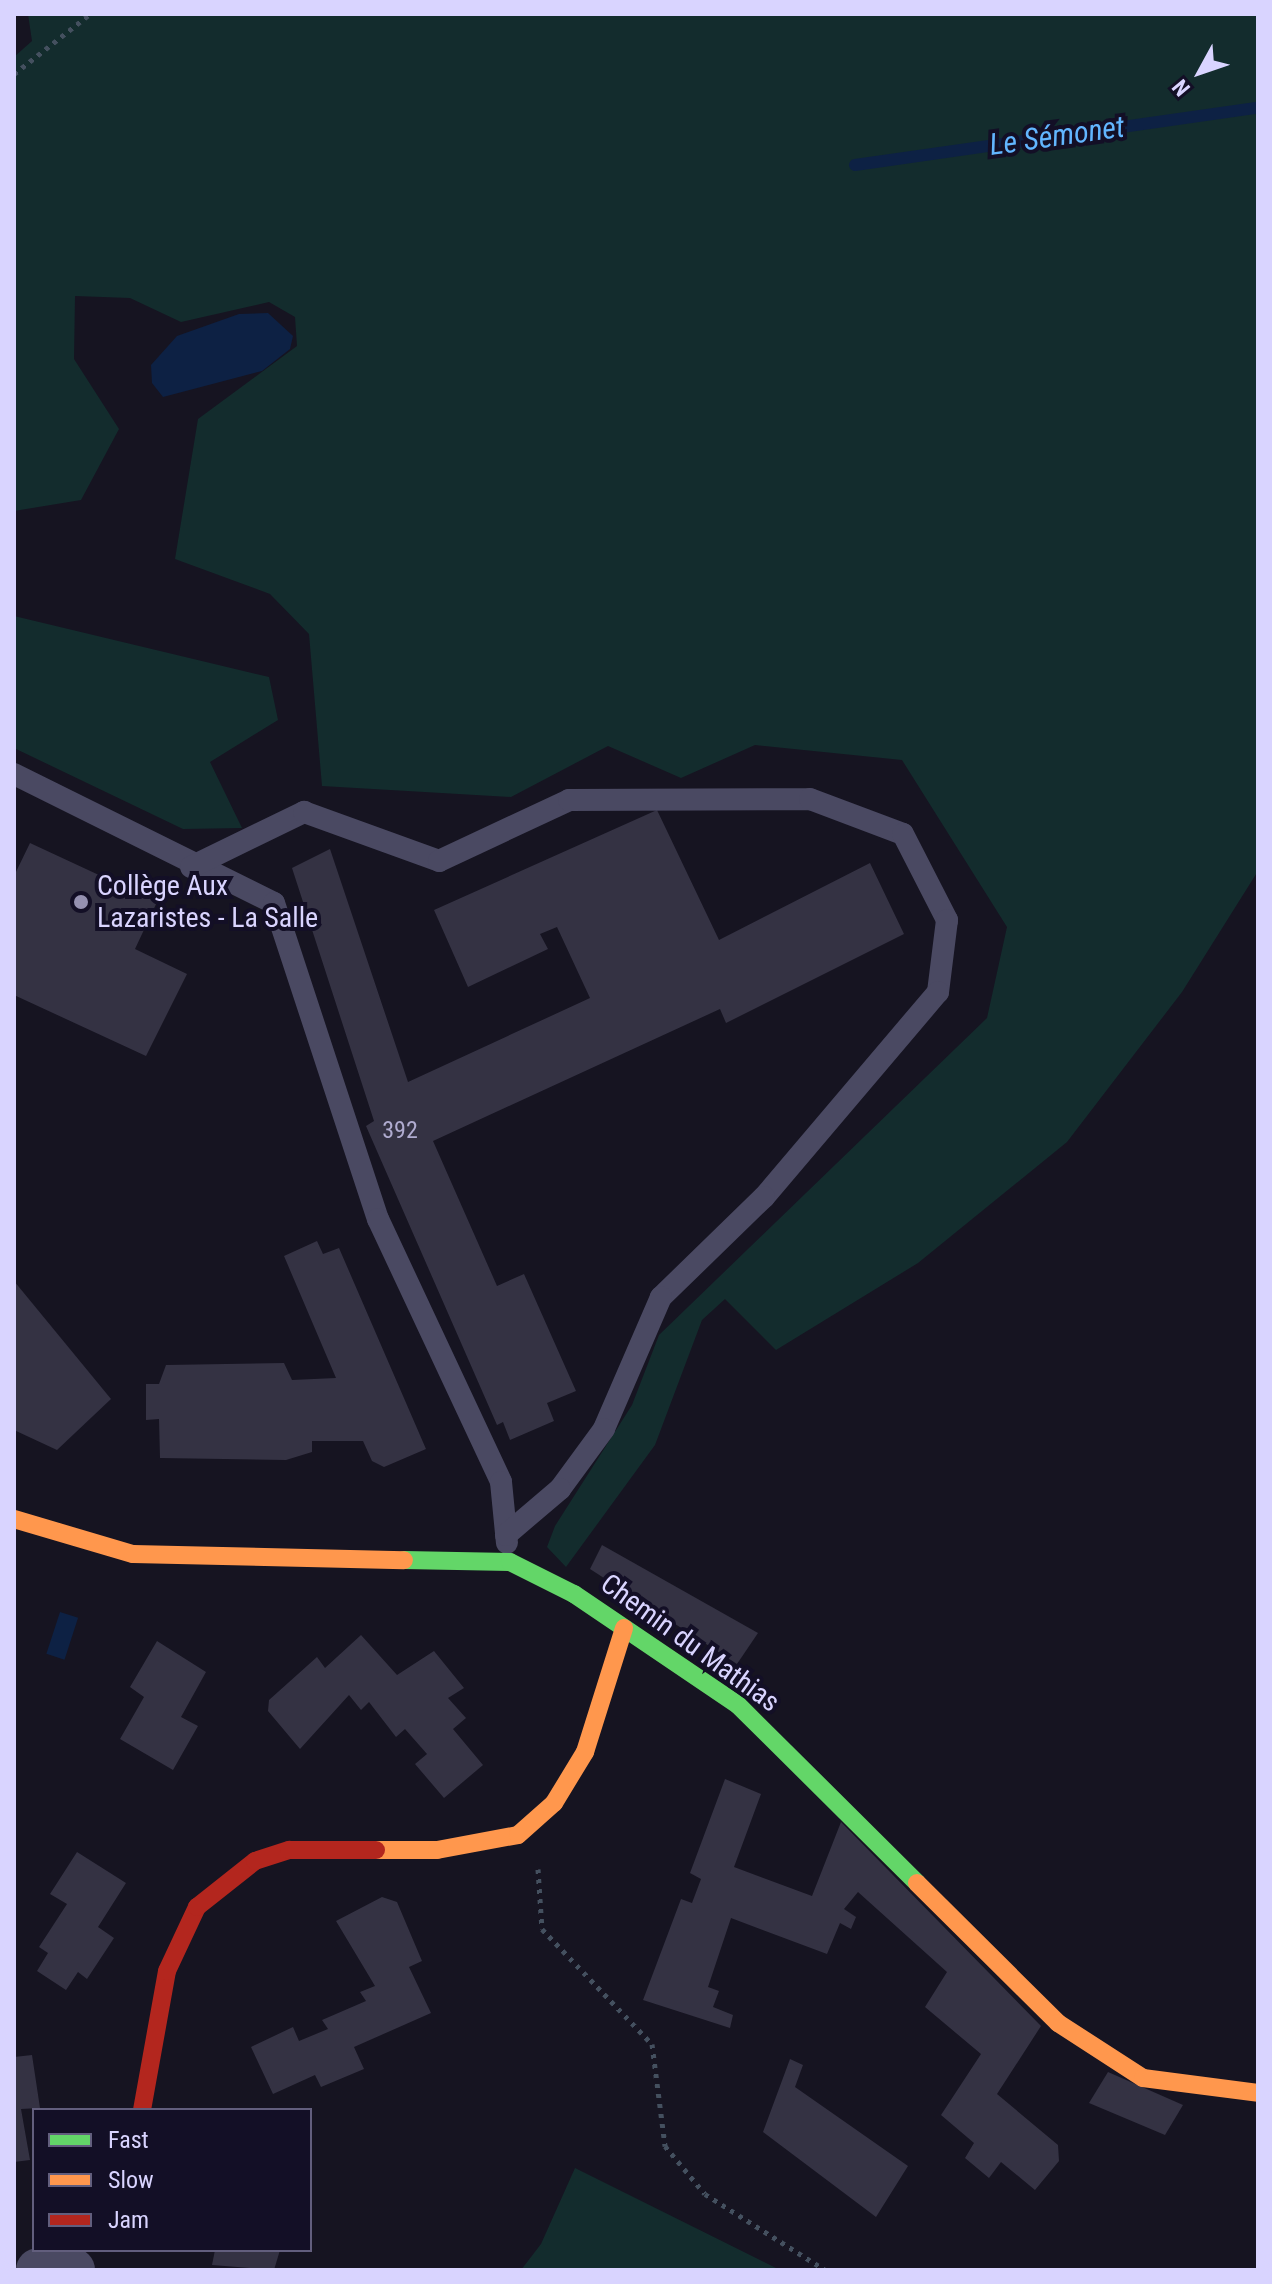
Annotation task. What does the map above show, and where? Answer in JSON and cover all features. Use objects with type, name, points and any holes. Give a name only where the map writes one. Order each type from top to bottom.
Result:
[{"type":"street","name":"Chemin du Mathias","points":[[14,1519],[148,1556],[510,1562],[624,1628],[738,1705],[1058,2023],[1143,2078],[1258,2093]]},
{"type":"street","points":[[142,2108],[178,1934],[226,1879],[289,1850],[437,1850],[518,1835],[554,1803],[585,1752],[624,1628]]},
{"type":"street","points":[[88,2270],[102,2252]]},
{"type":"street","points":[[38,2270],[73,2270]]},
{"type":"lane","points":[[14,774],[191,867],[274,903],[378,1219],[501,1482],[510,1562]]},
{"type":"lane","points":[[191,867],[304,812],[439,861],[569,800],[810,799],[903,834],[947,920],[938,992],[764,1197],[661,1297],[604,1429],[560,1489],[506,1535]]},
{"type":"path","points":[[14,74],[90,14]]},
{"type":"path","points":[[529,1825],[542,1929],[652,2044],[665,2146],[705,2194],[825,2270]]},
{"type":"green space","points":[[28,14],[1258,14],[1258,871],[1182,992],[1067,1142],[918,1263],[776,1350],[725,1299],[702,1320],[655,1445],[566,1567],[547,1547],[555,1526],[632,1405],[659,1335],[987,1018],[1007,927],[902,760],[755,745],[681,778],[608,746],[511,797],[322,786],[309,634],[270,594],[175,559],[198,419],[297,346],[295,317],[269,302],[181,322],[130,298],[75,296],[74,359],[119,429],[81,500],[14,511],[14,57],[32,41]]},
{"type":"green space","points":[[14,616],[269,677],[278,720],[210,762],[242,828],[183,829],[14,748]]},
{"type":"green space","points":[[575,2168],[780,2270],[521,2270],[541,2244]]},
{"type":"water","points":[[268,313],[293,336],[290,349],[262,371],[163,397],[152,383],[151,365],[177,336],[239,314]]},
{"type":"water","points":[[60,1612],[78,1618],[64,1660],[46,1654]]},
{"type":"building","points":[[657,810],[719,940],[870,863],[904,934],[726,1023],[720,1009],[433,1141],[497,1286],[524,1274],[576,1391],[547,1403],[554,1421],[510,1440],[503,1422],[497,1425],[366,1126],[374,1121],[292,868],[330,849],[408,1082],[590,998],[557,927],[540,934],[548,949],[468,987],[434,910]]},
{"type":"building","points":[[30,843],[157,902],[135,949],[187,974],[146,1056],[14,995],[14,876]]},
{"type":"building","points":[[317,1241],[323,1254],[339,1248],[426,1449],[384,1467],[372,1461],[363,1441],[312,1441],[312,1452],[286,1460],[160,1458],[159,1419],[146,1420],[146,1384],[159,1384],[166,1365],[284,1363],[292,1380],[336,1378],[284,1256]]},
{"type":"building","points":[[14,1281],[111,1399],[57,1450],[14,1430]]},
{"type":"building","points":[[602,1545],[758,1633],[737,1664],[590,1569]]},
{"type":"building","points":[[361,1635],[397,1675],[434,1651],[464,1688],[448,1698],[466,1718],[453,1729],[483,1765],[444,1798],[415,1764],[427,1754],[405,1729],[396,1737],[369,1702],[361,1710],[349,1695],[300,1749],[268,1711],[269,1700],[317,1657],[325,1668]]},
{"type":"building","points":[[157,1641],[206,1672],[181,1717],[198,1726],[173,1770],[120,1739],[144,1697],[130,1687]]},
{"type":"building","points":[[725,1779],[761,1794],[734,1867],[812,1896],[841,1822],[1041,2026],[997,2094],[1058,2145],[1059,2161],[1035,2190],[1001,2162],[989,2178],[965,2158],[974,2143],[941,2115],[981,2054],[925,2007],[947,1972],[858,1892],[844,1909],[856,1917],[851,1929],[840,1923],[827,1954],[731,1918],[708,1987],[719,1991],[713,2007],[733,2015],[730,2028],[643,2000],[681,1899],[692,1903],[701,1879],[690,1873]]},
{"type":"building","points":[[77,1852],[126,1883],[98,1927],[114,1938],[87,1979],[78,1972],[66,1990],[37,1971],[48,1953],[39,1947],[67,1904],[50,1894]]},
{"type":"building","points":[[382,1897],[397,1902],[422,1961],[409,1967],[431,2013],[354,2047],[364,2069],[321,2087],[315,2075],[273,2094],[251,2047],[293,2027],[299,2041],[328,2029],[322,2020],[366,2001],[360,1992],[375,1986],[336,1921]]},
{"type":"building","points":[[32,2055],[40,2108],[21,2109],[30,2160],[14,2162],[14,2057]]},
{"type":"building","points":[[790,2059],[803,2065],[795,2087],[908,2166],[876,2217],[763,2132]]},
{"type":"building","points":[[1108,2072],[1183,2105],[1165,2135],[1089,2103]]},
{"type":"building","points":[[215,2252],[279,2252],[274,2270],[212,2265]]},
{"type":"waterway","name":"Le Sémonet","points":[[855,165],[1258,108]]},
{"type":"traffic: fast","points":[[404,1560],[510,1562],[574,1594],[738,1705],[917,1883]]},
{"type":"traffic: slow","points":[[14,1519],[133,1554],[404,1560]]},
{"type":"traffic: slow","points":[[376,1850],[437,1850],[518,1835],[554,1803],[585,1752],[624,1628]]},
{"type":"traffic: slow","points":[[917,1883],[1058,2023],[1143,2078],[1258,2093]]},
{"type":"traffic: jam","points":[[142,2108],[167,1971],[197,1907],[255,1861],[289,1850],[376,1850]]},
{"type":"place","name":"Collège Aux Lazaristes - La Salle","points":[[81,902]]}]
